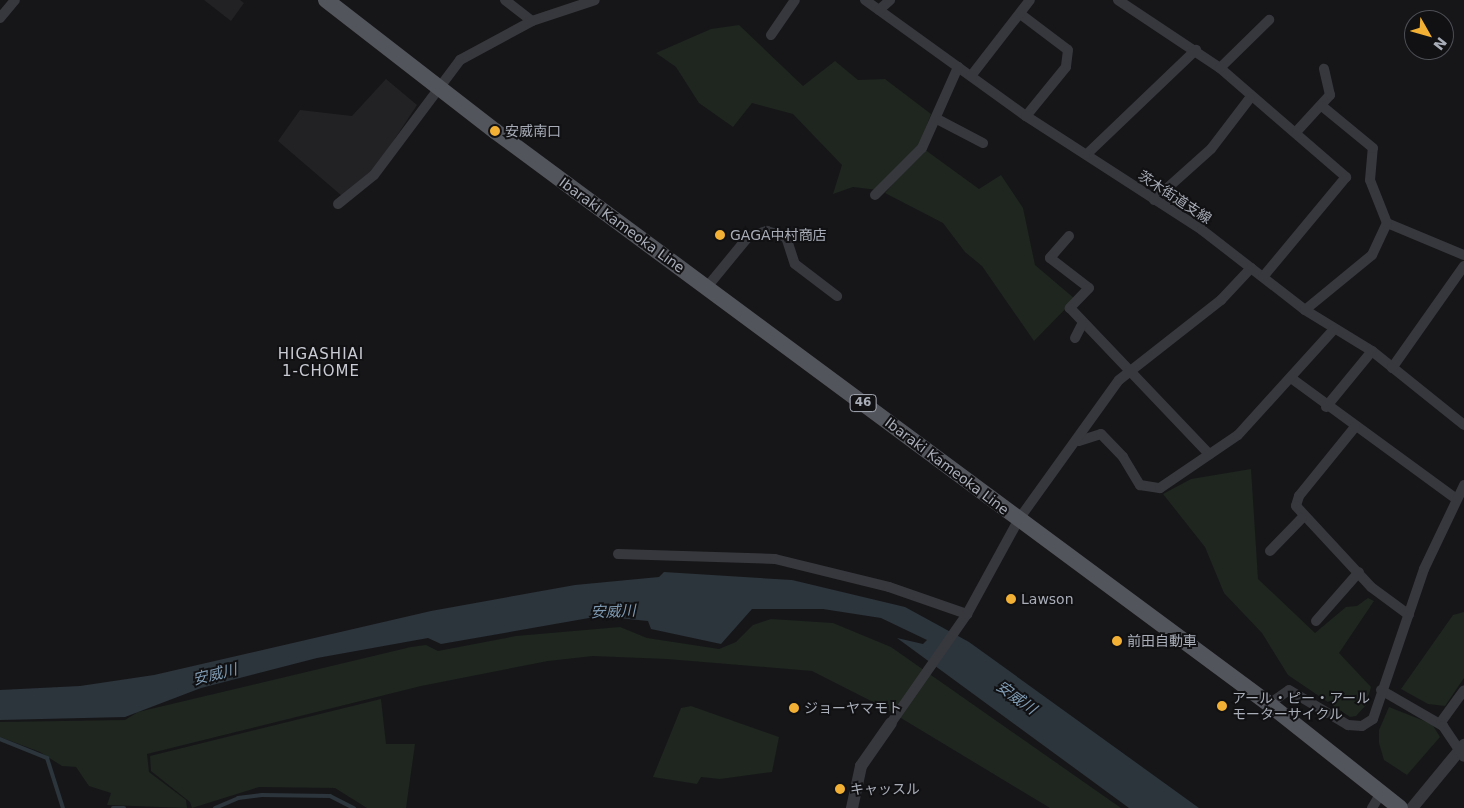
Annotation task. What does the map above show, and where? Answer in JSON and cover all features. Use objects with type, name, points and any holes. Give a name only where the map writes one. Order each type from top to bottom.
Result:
[{"type":"main road","name":"Ibaraki Kameoka Line","points":[[326,0],[438,87],[1269,704],[1400,808]]},
{"type":"street","points":[[0,18],[15,0]]},
{"type":"street","points":[[504,0],[532,21]]},
{"type":"street","points":[[338,204],[374,175],[460,60],[532,21],[595,0]]},
{"type":"street","points":[[770,34],[795,0]]},
{"type":"street","name":"茨木街道支線","points":[[865,0],[1026,116],[1087,154],[1251,268],[1305,310],[1372,351],[1464,425]]},
{"type":"street","points":[[879,10],[890,0]]},
{"type":"street","points":[[971,76],[1030,0]]},
{"type":"street","points":[[1118,0],[1196,50],[1220,68],[1250,98],[1297,130],[1346,177],[1263,277]]},
{"type":"street","points":[[1023,16],[1068,50],[1066,67],[1026,116]]},
{"type":"street","points":[[1220,68],[1269,20]]},
{"type":"street","points":[[1087,154],[1196,50]]},
{"type":"street","points":[[875,196],[908,167],[937,119],[940,100],[958,67]]},
{"type":"street","points":[[1297,130],[1322,106],[1330,95],[1324,69]]},
{"type":"street","points":[[1154,200],[1211,149],[1250,98]]},
{"type":"street","points":[[1322,106],[1374,148],[1370,180],[1387,223],[1464,255]]},
{"type":"street","points":[[937,119],[983,143]]},
{"type":"street","points":[[1305,310],[1372,254],[1387,223]]},
{"type":"street","points":[[707,287],[748,237],[767,231],[786,237],[795,264],[837,296]]},
{"type":"street","points":[[1069,236],[1050,258],[1089,288],[1070,308],[1082,324],[1131,367],[1209,454]]},
{"type":"street","points":[[1392,368],[1464,266]]},
{"type":"street","points":[[852,808],[861,766],[967,614],[1019,519],[1079,441],[1131,367],[1221,300],[1251,268]]},
{"type":"street","points":[[1075,338],[1082,324]]},
{"type":"street","points":[[1079,441],[1101,434],[1123,457],[1140,485],[1160,488],[1252,422],[1334,329]]},
{"type":"street","points":[[1326,407],[1372,351]]},
{"type":"street","points":[[1291,378],[1326,407],[1355,427],[1364,427],[1455,498]]},
{"type":"street","points":[[1355,427],[1299,496],[1296,506],[1302,518],[1337,546],[1385,599],[1409,615]]},
{"type":"street","points":[[1269,704],[1290,690],[1357,727],[1372,719],[1409,615],[1455,498],[1464,485]]},
{"type":"street","points":[[1270,551],[1302,518]]},
{"type":"street","points":[[618,554],[775,559],[862,579],[967,614]]},
{"type":"street","points":[[1316,621],[1359,572]]},
{"type":"street","points":[[1381,690],[1442,724],[1464,757]]},
{"type":"street","points":[[1442,724],[1464,690]]},
{"type":"street","points":[[1412,808],[1464,745]]},
{"type":"street","points":[[1372,808],[1381,793]]},
{"type":"shaded area","points":[[204,0],[240,0],[244,3],[231,21]]},
{"type":"shaded area","points":[[739,25],[803,86],[835,61],[858,80],[885,79],[931,114],[919,146],[878,190],[853,187],[833,194],[842,165],[793,114],[752,103],[733,127],[699,103],[676,67],[656,53],[711,29]]},
{"type":"shaded area","points":[[386,79],[417,105],[373,172],[342,196],[278,141],[300,110],[352,116]]},
{"type":"shaded area","points":[[924,149],[979,189],[1001,175],[1023,208],[1035,265],[1075,299],[1034,341],[982,266],[965,252],[943,223],[885,193]]},
{"type":"shaded area","points":[[1251,469],[1258,579],[1315,633],[1346,607],[1357,606],[1368,598],[1374,601],[1339,653],[1371,687],[1366,705],[1356,716],[1350,717],[1288,675],[1262,633],[1224,593],[1205,547],[1163,494],[1191,479]]},
{"type":"shaded area","points":[[1464,612],[1464,678],[1445,706],[1428,704],[1401,689],[1453,615]]},
{"type":"shaded area","points":[[771,619],[833,623],[891,647],[1121,808],[1050,808],[881,706],[812,671],[667,659],[593,656],[548,661],[421,686],[147,754],[149,772],[186,800],[187,808],[107,805],[111,793],[89,786],[76,767],[62,766],[40,752],[0,737],[0,722],[125,720],[138,712],[411,647],[426,645],[438,651],[516,636],[620,627],[647,638],[719,649],[736,642],[753,625]]},
{"type":"shaded area","points":[[381,699],[386,744],[415,744],[406,808],[367,808],[335,788],[259,787],[192,808],[190,802],[151,771],[150,756]]},
{"type":"shaded area","points":[[691,706],[779,737],[772,772],[720,779],[701,777],[697,784],[653,777],[681,708]]},
{"type":"shaded area","points":[[1389,707],[1432,724],[1440,737],[1407,775],[1384,760],[1379,743],[1379,730]]},
{"type":"water","name":"安威川","points":[[664,572],[792,580],[905,607],[969,642],[1199,808],[1129,808],[897,638],[923,644],[927,640],[881,618],[823,609],[752,609],[721,644],[651,629],[648,621],[618,618],[589,618],[441,644],[428,638],[317,658],[201,688],[125,717],[0,720],[0,690],[80,686],[154,675],[431,611],[575,585],[659,577]]},
{"type":"waterway","points":[[0,739],[47,758],[63,808]]},
{"type":"waterway","points":[[215,808],[238,798],[262,795],[330,796],[354,808]]},
{"type":"waterway","points":[[113,808],[124,808]]},
{"type":"place","name":"安威南口","points":[[495,131]]},
{"type":"place","name":"GAGA中村商店","points":[[720,235]]},
{"type":"place","name":"Lawson","points":[[1011,599]]},
{"type":"place","name":"前田自動車","points":[[1117,641]]},
{"type":"place","name":"アール・ピー・アール モーターサイクル","points":[[1222,706]]},
{"type":"place","name":"ジョーヤマモト","points":[[794,708]]},
{"type":"place","name":"キャッスル","points":[[840,789]]},
{"type":"district","name":"HIGASHIAI 1-CHOME","points":[[321,362]]}]
